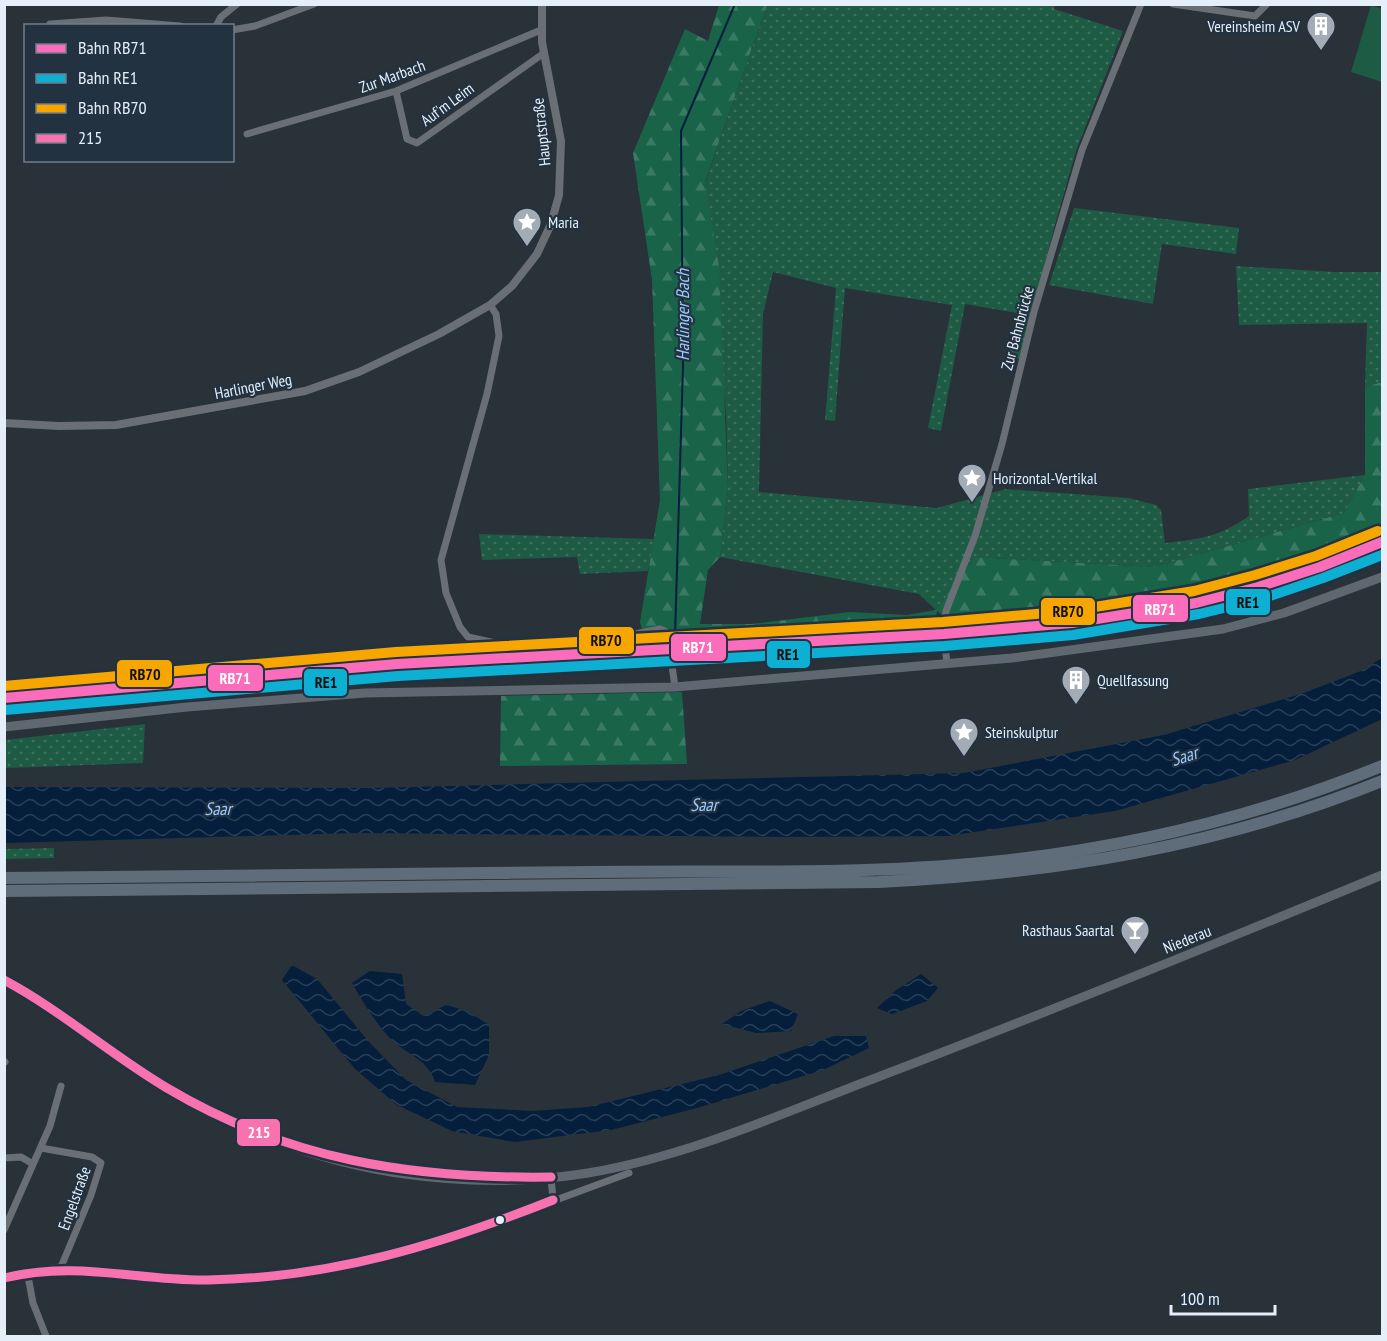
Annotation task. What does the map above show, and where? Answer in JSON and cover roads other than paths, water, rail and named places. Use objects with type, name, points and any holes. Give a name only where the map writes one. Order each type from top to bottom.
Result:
[{"type":"highway","points":[[4,878],[806,870],[976,863],[1136,840],[1265,808],[1383,766]]},
{"type":"highway","points":[[4,891],[806,883],[977,876],[1127,855],[1269,821],[1383,781]]},
{"type":"main road","points":[[4,727],[187,707],[365,693],[675,687],[1064,652],[1223,629],[1284,613],[1383,577]]},
{"type":"main road","name":"Niederau","points":[[4,980],[59,1013],[168,1088],[257,1133],[309,1152],[402,1173],[495,1179],[551,1177],[631,1165],[671,1154],[1003,1029],[1383,875]]},
{"type":"street","points":[[217,24],[220,17],[237,4]]},
{"type":"street","points":[[234,30],[263,24],[314,4]]},
{"type":"street","name":"Hauptstraße","points":[[490,305],[512,286],[534,260],[551,224],[559,195],[561,141],[544,53],[541,30],[542,4]]},
{"type":"street","name":"Zur Bahnbrücke","points":[[946,663],[943,628],[946,611],[975,537],[999,454],[1034,312],[1082,150],[1141,4]]},
{"type":"street","points":[[1177,5],[1255,16],[1267,4]]},
{"type":"street","points":[[50,24],[106,20],[155,24]]},
{"type":"street","name":"Zur Marbach","points":[[247,134],[396,91],[541,30]]},
{"type":"street","name":"Auf'm Leim","points":[[396,91],[404,133],[407,139],[417,142],[544,53]]},
{"type":"street","points":[[490,305],[496,314],[499,336],[487,394],[441,560],[446,593],[460,627],[468,637],[500,644],[595,642],[660,629],[665,631],[668,637],[675,687]]},
{"type":"street","name":"Harlinger Weg","points":[[4,423],[70,426],[116,425],[305,391],[358,372],[440,334],[490,305]]},
{"type":"street","points":[[4,1230],[41,1148],[61,1086]]},
{"type":"street","name":"Engelstraße","points":[[41,1148],[92,1157],[101,1163],[87,1206],[61,1267]]},
{"type":"street","points":[[4,1158],[21,1157],[33,1164]]},
{"type":"street","points":[[4,1278],[27,1271],[61,1267],[190,1280],[305,1271],[408,1252],[459,1236],[629,1173]]},
{"type":"street","points":[[551,1177],[553,1200]]},
{"type":"street","points":[[4,1208],[12,1213]]},
{"type":"street","points":[[27,1271],[33,1303],[46,1336]]},
{"type":"water","name":"Saar","points":[[1382,658],[1382,719],[1295,760],[1115,811],[948,836],[781,837],[357,833],[5,843],[5,787],[372,788],[964,773],[1164,735],[1304,693],[1361,671]]},
{"type":"water","points":[[292,965],[317,979],[369,1042],[406,1080],[457,1107],[533,1111],[588,1107],[719,1075],[834,1036],[866,1036],[869,1048],[823,1070],[697,1108],[611,1130],[515,1142],[452,1131],[397,1105],[355,1069],[282,980]]},
{"type":"water","points":[[370,971],[402,974],[406,1004],[424,1016],[446,1005],[467,1011],[489,1025],[489,1055],[475,1085],[435,1082],[432,1074],[422,1062],[389,1037],[352,983]]},
{"type":"water","points":[[921,974],[938,988],[927,1001],[892,1014],[877,1008],[895,991]]},
{"type":"water","points":[[770,1001],[798,1014],[791,1031],[756,1033],[722,1024],[741,1011]]},
{"type":"waterway","name":"Harlinger Bach","points":[[675,636],[683,365],[681,131],[735,4]]},
{"type":"rail line","name":"RB70","points":[[4,686],[396,652],[943,622],[1070,611],[1194,591],[1316,556],[1378,531]]},
{"type":"rail line","name":"RB71","points":[[4,698],[397,664],[944,634],[1072,623],[1196,603],[1258,587],[1320,567],[1382,542]]},
{"type":"rail line","name":"RE1","points":[[5,710],[398,676],[944,646],[1073,635],[1199,614],[1261,599],[1382,555]]},
{"type":"place","name":"Vereinsheim ASV","points":[[1321,52]]},
{"type":"place","name":"Maria","points":[[527,248]]},
{"type":"place","name":"Horizontal-Vertikal","points":[[972,504]]},
{"type":"place","name":"Quellfassung","points":[[1076,706]]},
{"type":"place","name":"Steinskulptur","points":[[964,758]]},
{"type":"place","name":"Rasthaus Saartal","points":[[1135,956]]}]
